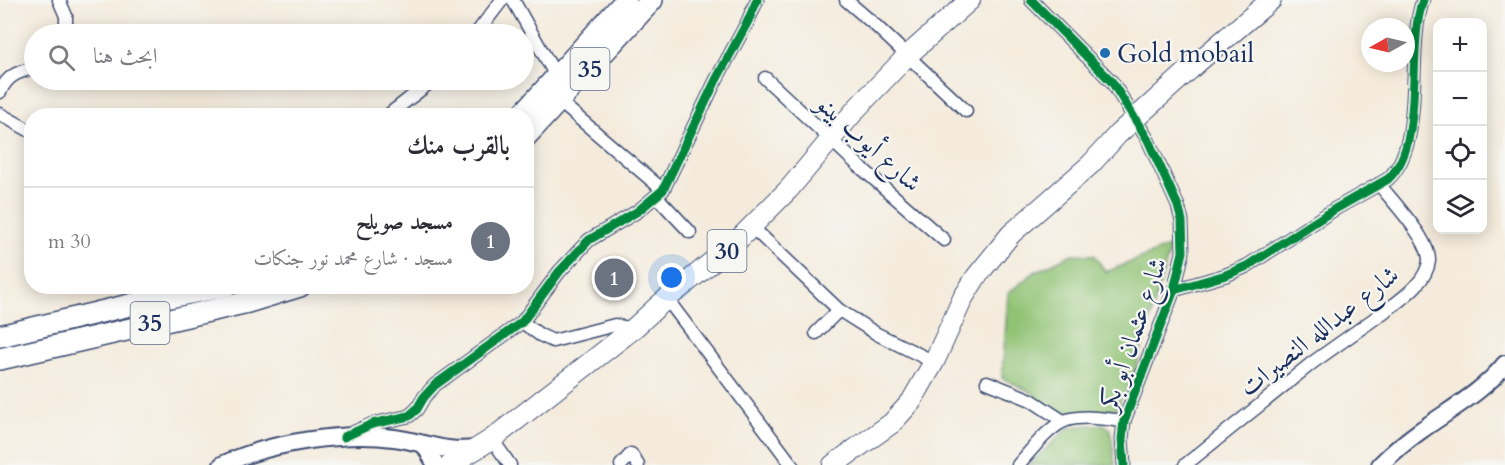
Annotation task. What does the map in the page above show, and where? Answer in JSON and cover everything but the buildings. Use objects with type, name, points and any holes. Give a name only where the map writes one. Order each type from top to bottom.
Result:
[{"type":"highway","name":"35","points":[[528,108],[626,0]]},
{"type":"highway","name":"35","points":[[534,128],[652,0]]},
{"type":"highway","name":"35","points":[[0,336],[185,294]]},
{"type":"highway","name":"35","points":[[0,359],[274,294]]},
{"type":"main road","name":"30","points":[[450,465],[485,444],[633,329],[667,298],[715,261],[752,227],[817,158],[858,106],[907,56],[970,0]]},
{"type":"main road","points":[[833,465],[900,416],[934,362],[963,298],[976,277],[1011,234],[1091,164],[1118,134],[1198,62],[1271,0]]},
{"type":"street","points":[[59,0],[66,16],[66,24]]},
{"type":"street","points":[[484,24],[502,0]]},
{"type":"street","points":[[513,0],[527,24]]},
{"type":"street","points":[[344,437],[372,424],[414,413],[435,385],[522,322],[550,283],[578,250],[603,230],[638,211],[660,193],[757,0]]},
{"type":"street","points":[[846,0],[864,14],[966,111]]},
{"type":"street","name":"شارع عثمان أبو بكر","points":[[1030,0],[1112,82],[1136,118],[1172,193],[1182,221],[1183,252],[1174,290],[1124,422],[1122,439],[1124,465]]},
{"type":"street","points":[[1174,290],[1226,275],[1247,266],[1394,173],[1406,147],[1418,24],[1423,0]]},
{"type":"street","points":[[534,37],[556,76]]},
{"type":"street","points":[[0,92],[4,81],[12,75],[24,71]]},
{"type":"street","name":"شارع أيوب بينو","points":[[765,78],[867,173],[944,240]]},
{"type":"street","points":[[397,108],[420,90]]},
{"type":"street","points":[[560,102],[660,193],[690,232]]},
{"type":"street","points":[[0,114],[24,128]]},
{"type":"street","name":"شارع عبدالله النصيرات","points":[[1185,465],[1312,363],[1395,304],[1423,277],[1429,262],[1426,248],[1379,184]]},
{"type":"street","points":[[752,227],[839,310],[877,334],[934,362]]},
{"type":"street","points":[[667,298],[792,465]]},
{"type":"street","points":[[816,333],[839,310]]},
{"type":"street","points":[[522,322],[538,334],[554,341],[615,325],[633,329]]},
{"type":"street","points":[[1380,465],[1417,433],[1475,393],[1505,364]]},
{"type":"street","points":[[987,382],[1031,400],[1063,422]]},
{"type":"street","points":[[1018,465],[1046,435],[1063,422],[1075,418],[1094,418],[1124,422]]},
{"type":"street","points":[[222,465],[287,444],[344,437],[391,437],[451,451],[485,444],[510,465]]},
{"type":"street","points":[[425,446],[436,465]]},
{"type":"street","points":[[621,465],[635,460]]},
{"type":"green space","points":[[1171,246],[1134,376],[1115,410],[1057,413],[1029,391],[1002,378],[1008,293],[1035,272],[1072,254],[1094,255],[1106,272]]},
{"type":"green space","points":[[1104,424],[1111,430],[1115,465],[1029,465],[1069,427]]},
{"type":"cycle path","points":[[344,437],[372,424],[409,416],[435,385],[522,322],[559,272],[589,240],[638,211],[663,190],[757,0]]},
{"type":"cycle path","points":[[1031,0],[1112,82],[1148,140],[1178,206],[1182,221],[1183,252],[1174,290],[1124,421],[1122,439],[1124,465]]},
{"type":"cycle path","points":[[1174,290],[1226,275],[1247,266],[1335,209],[1388,179],[1400,163],[1407,143],[1411,119],[1415,44],[1423,0]]},
{"type":"place","name":"Gold mobail","points":[[1105,53]]},
{"type":"place","name":"مسجد صويلح","points":[[614,278]]}]
